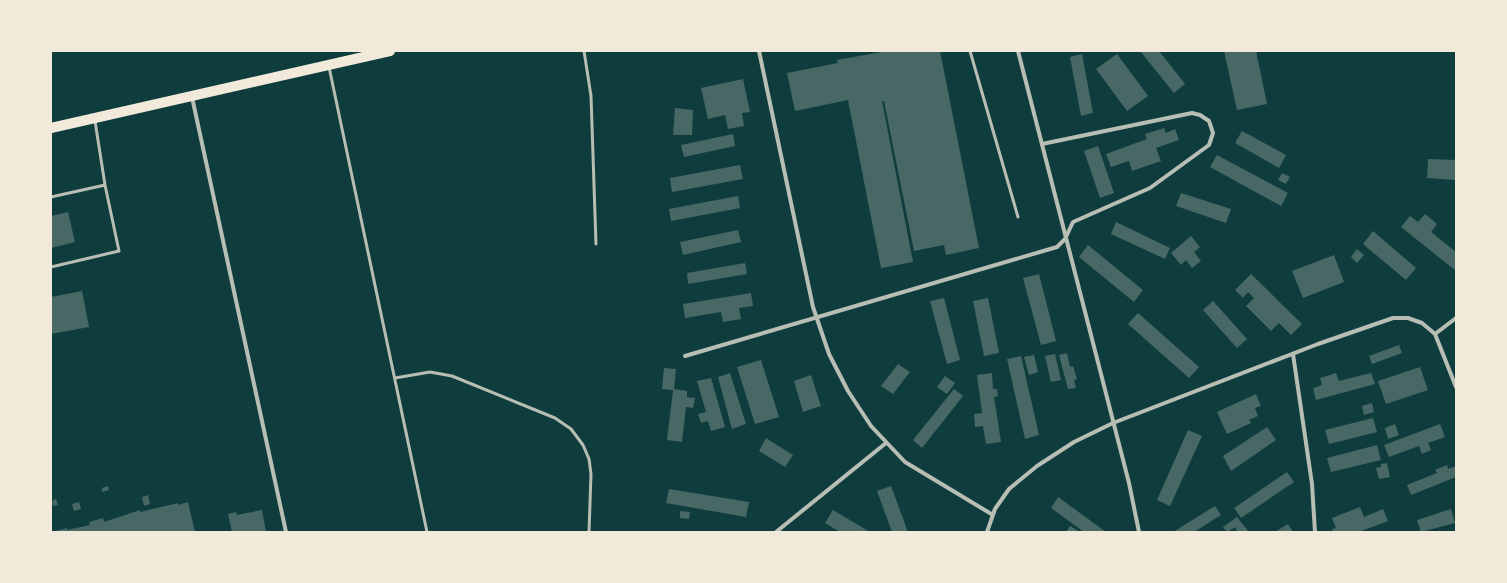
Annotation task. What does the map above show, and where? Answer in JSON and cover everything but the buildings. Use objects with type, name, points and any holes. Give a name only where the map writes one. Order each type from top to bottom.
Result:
[{"type":"main road","points":[[51,128],[390,51]]},
{"type":"street","points":[[759,51],[816,319],[829,354],[848,391],[871,426],[905,462],[992,515]]},
{"type":"street","points":[[1018,51],[1065,239],[1129,483],[1139,532]]},
{"type":"street","points":[[192,97],[286,532]]},
{"type":"street","points":[[685,356],[816,319],[1057,247],[1065,239],[1073,222],[1150,188],[1209,145],[1213,133],[1209,121],[1200,115],[1192,113],[1042,144]]},
{"type":"street","points":[[987,532],[992,515],[1009,489],[1037,466],[1074,442],[1113,423],[1293,354],[1393,318],[1408,318],[1422,323],[1435,334],[1456,387]]},
{"type":"street","points":[[1435,334],[1456,318]]},
{"type":"street","points":[[1293,354],[1312,484],[1315,532]]},
{"type":"street","points":[[776,532],[886,443]]},
{"type":"lane","points":[[584,51],[591,96],[596,244]]},
{"type":"lane","points":[[970,51],[1018,217]]},
{"type":"lane","points":[[328,65],[428,532]]},
{"type":"lane","points":[[51,267],[119,251],[105,185],[95,119]]},
{"type":"lane","points":[[51,197],[105,185]]},
{"type":"lane","points":[[395,378],[430,372],[452,376],[555,418],[571,429],[582,445],[589,459],[591,474],[589,532]]}]
